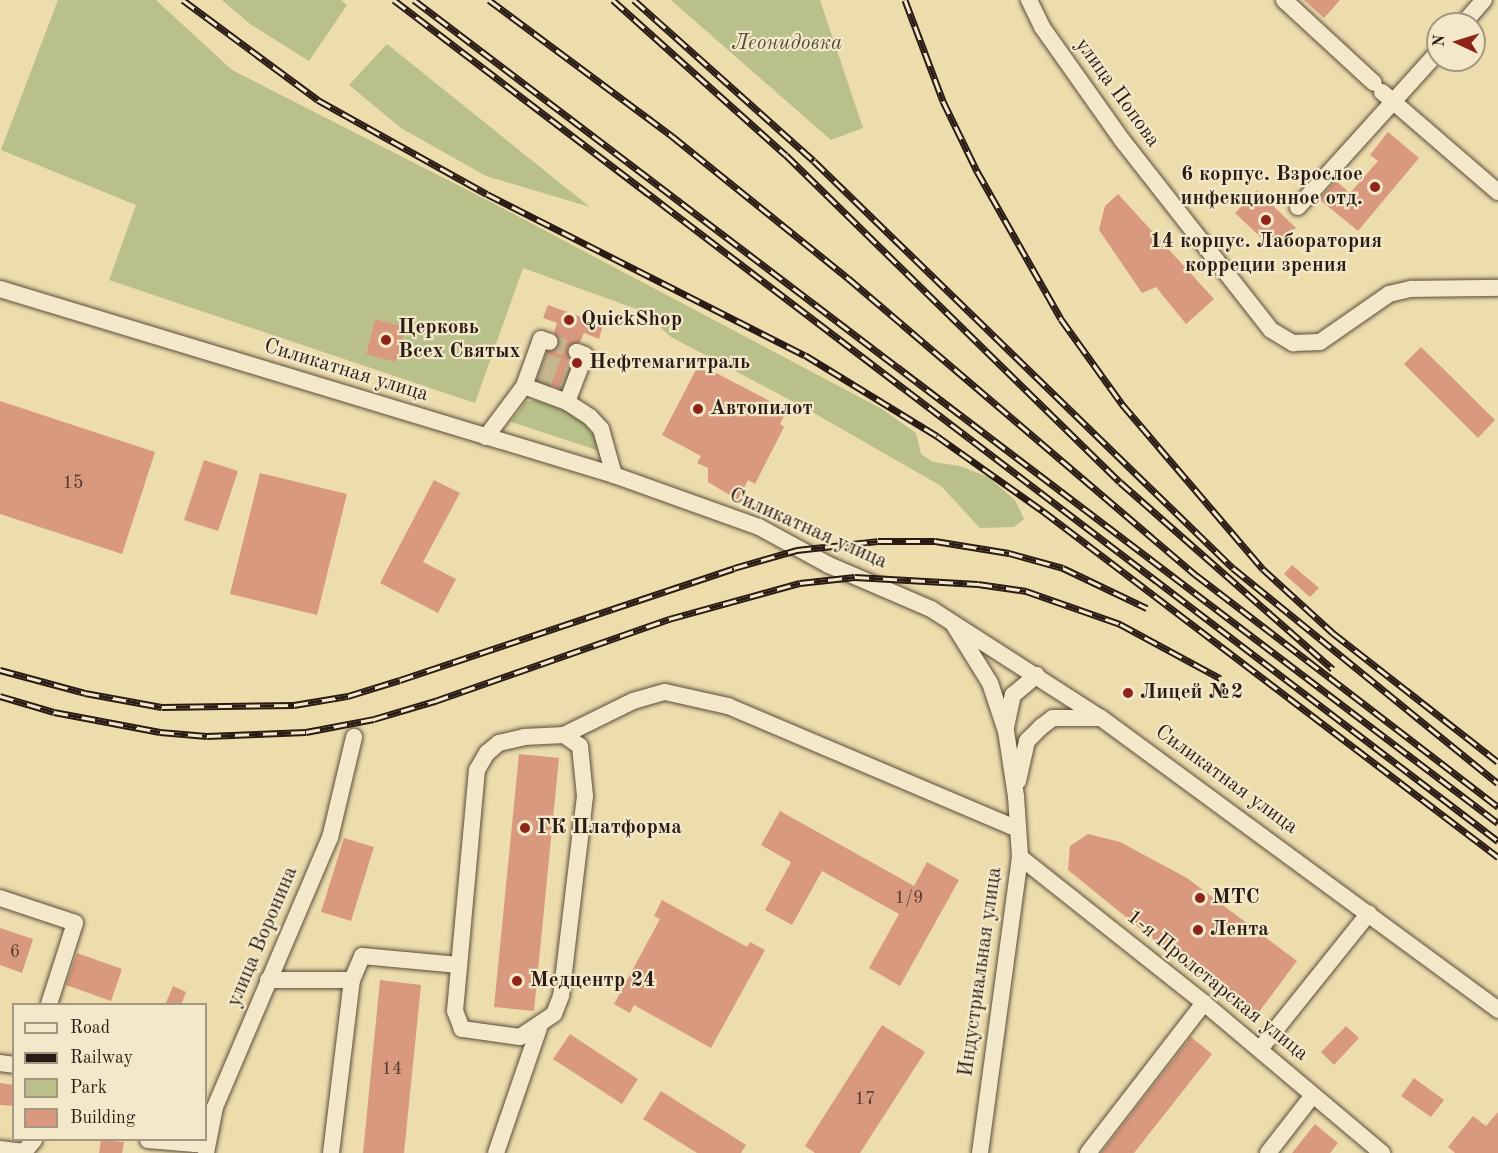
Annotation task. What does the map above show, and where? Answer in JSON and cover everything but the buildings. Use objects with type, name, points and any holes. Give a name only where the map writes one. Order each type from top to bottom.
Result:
[{"type":"street","name":"улица Попова","points":[[1029,0],[1042,27],[1122,140],[1271,330],[1293,343],[1320,342],[1389,294],[1411,289],[1498,288]]},
{"type":"street","points":[[1284,0],[1383,92],[1498,192]]},
{"type":"street","points":[[1474,12],[1484,0]]},
{"type":"street","points":[[1298,207],[1383,92],[1426,61]]},
{"type":"street","name":"Силикатная улица","points":[[0,289],[614,476],[759,527],[797,550],[950,619],[1037,675],[1101,718],[1498,1010]]},
{"type":"street","points":[[486,437],[534,370],[541,339],[550,342]]},
{"type":"street","points":[[570,384],[585,355],[577,352]]},
{"type":"street","points":[[534,370],[570,384],[601,429],[614,476]]},
{"type":"street","name":"Индустриальная улица","points":[[950,619],[990,683],[1006,731],[1016,796],[1020,857],[980,1153]]},
{"type":"street","name":"Индустриальная улица","points":[[1006,731],[1013,695],[1037,675]]},
{"type":"street","points":[[564,735],[580,746],[585,796],[561,996],[554,1014],[538,1028],[520,1037],[462,1029],[455,1011],[477,770],[487,753],[499,743],[524,737],[564,735],[633,701],[665,692],[728,706],[1018,830]]},
{"type":"street","name":"Индустриальная улица","points":[[1016,796],[1027,741],[1041,727],[1053,718],[1101,718]]},
{"type":"street","name":"улица Воронина","points":[[207,1149],[210,1106],[330,838],[354,736]]},
{"type":"street","name":"1-я Пролетарская улица","points":[[1020,857],[1204,1003],[1382,1153]]},
{"type":"street","points":[[0,898],[75,923],[50,1003]]},
{"type":"street","points":[[1260,1049],[1369,913]]},
{"type":"street","points":[[331,1153],[352,980],[362,956],[459,965]]},
{"type":"street","points":[[268,980],[352,980]]},
{"type":"street","points":[[1088,1153],[1204,1003]]},
{"type":"street","points":[[496,1153],[538,1028]]},
{"type":"street","points":[[1268,1153],[1313,1095]]},
{"type":"street","points":[[155,1141],[207,1149]]},
{"type":"street","points":[[0,1149],[29,1148]]},
{"type":"green space","points":[[58,0],[156,0],[232,70],[489,201],[882,409],[916,433],[921,454],[933,462],[960,466],[988,477],[1015,500],[1024,519],[1014,527],[980,528],[941,486],[807,409],[671,337],[642,311],[523,268],[475,403],[109,280],[136,205],[1,150]],"holes":[[[375,319],[405,327],[396,362],[366,353]]]},
{"type":"green space","points":[[222,0],[341,0],[347,5],[309,61],[250,24]]},
{"type":"green space","name":"Леонидовка","points":[[671,0],[820,0],[863,128],[831,140]]},
{"type":"green space","points":[[387,44],[590,207],[486,176],[401,128],[349,85]]},
{"type":"green space","points":[[536,400],[577,415],[598,440],[600,451],[511,422],[525,402]]},
{"type":"tunnel","points":[[550,342],[577,352]]},
{"type":"tunnel","points":[[543,361],[570,371]]},
{"type":"tunnel","points":[[538,375],[565,385]]},
{"type":"railway","points":[[183,0],[318,100],[487,194],[805,355],[937,436],[1043,511],[1498,857]]},
{"type":"railway","points":[[394,0],[1498,841]]},
{"type":"railway","points":[[414,0],[1498,823]]},
{"type":"railway","points":[[489,0],[672,136],[848,278],[1196,575],[1498,807]]},
{"type":"railway","points":[[613,0],[786,155],[1120,482],[1333,669]]},
{"type":"railway","points":[[634,0],[814,161],[1233,568],[1498,783]]},
{"type":"railway","points":[[905,0],[943,101],[977,171],[1061,319],[1122,404],[1263,569],[1333,633],[1498,762]]},
{"type":"railway","points":[[0,670],[85,693],[162,707],[294,705],[348,696],[400,680],[734,568],[797,550],[878,541],[935,541],[1009,553],[1063,568],[1147,608]]},
{"type":"railway","points":[[0,696],[54,712],[160,732],[207,736],[306,732],[374,719],[435,701],[669,619],[800,583],[855,577],[978,584],[1026,591],[1120,624],[1220,678]]},
{"type":"place","name":"6 корпус. Взрослое инфекционное отд.","points":[[1375,187]]},
{"type":"place","name":"14 корпус. Лаборатория корреции зрения","points":[[1266,220]]},
{"type":"place","name":"QuickShop","points":[[569,320]]},
{"type":"place","name":"Церковь Всех Святых","points":[[386,340]]},
{"type":"place","name":"Нефтемагитраль","points":[[577,363]]},
{"type":"place","name":"Автопилот","points":[[698,409]]},
{"type":"place","name":"Лицей №2","points":[[1128,693]]},
{"type":"place","name":"ГК Платформа","points":[[525,828]]},
{"type":"place","name":"МТС","points":[[1200,898]]},
{"type":"place","name":"Лента","points":[[1198,930]]},
{"type":"place","name":"Медцентр 24","points":[[517,981]]}]
